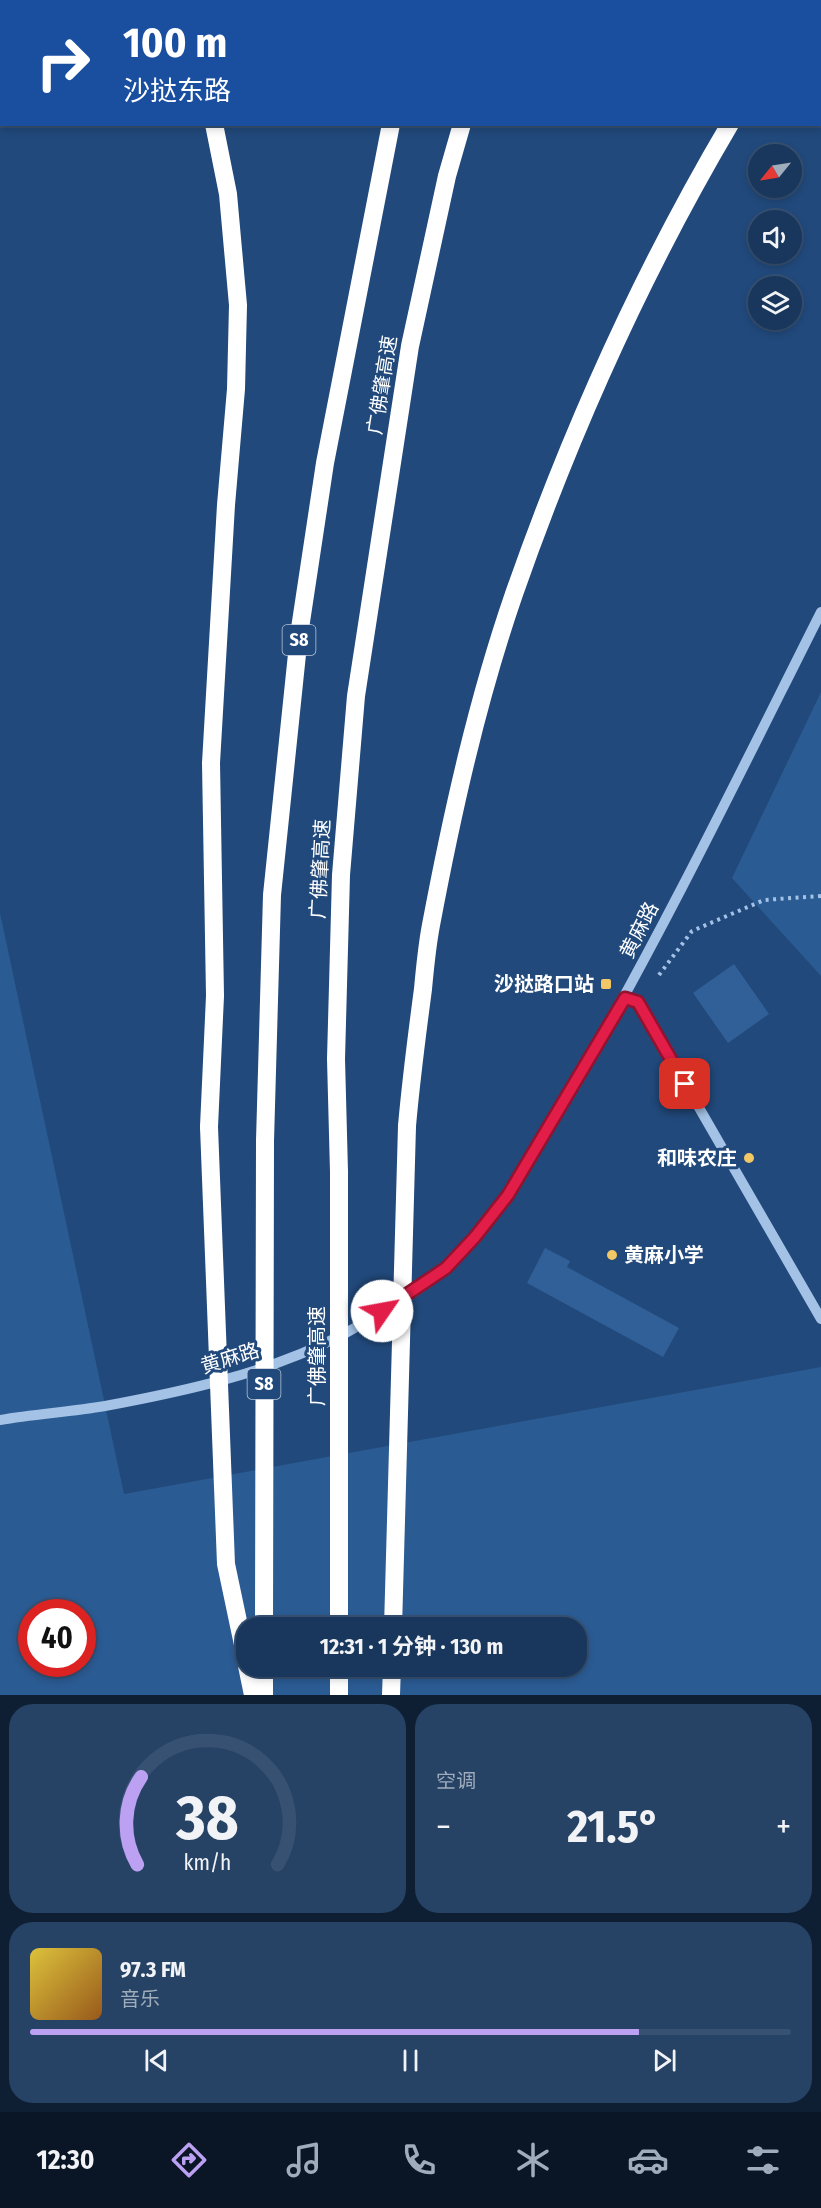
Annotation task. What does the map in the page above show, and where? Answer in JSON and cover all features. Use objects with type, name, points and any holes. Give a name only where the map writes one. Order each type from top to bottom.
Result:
[{"type":"highway","points":[[214,126],[228,194],[238,305],[236,388],[226,505],[211,763],[214,996],[209,1127],[226,1564],[237,1617]]},
{"type":"highway","name":"广佛肇高速","points":[[264,1617],[265,1142],[272,895],[299,635],[325,463],[391,126]]},
{"type":"highway","name":"广佛肇高速","points":[[339,1617],[339,1172],[336,1059],[341,875],[356,696],[410,346],[447,176],[461,126]]},
{"type":"highway","points":[[393,1617],[407,1126],[430,928],[461,778],[513,596],[548,502],[621,329],[695,183],[729,126]]},
{"type":"highway","points":[[250,1677],[253,1695]]},
{"type":"highway","points":[[264,1677],[264,1695]]},
{"type":"highway","points":[[339,1677],[339,1695]]},
{"type":"highway","points":[[391,1695],[392,1677]]},
{"type":"street","name":"黄麻路","points":[[0,1420],[104,1406],[215,1383],[251,1372],[342,1335],[446,1268],[475,1237],[508,1195],[625,998],[821,612]]},
{"type":"street","points":[[625,998],[638,1002],[821,1319]]},
{"type":"path","points":[[638,1002],[693,931],[764,900],[821,896]]},
{"type":"shaded area","points":[[821,692],[821,976],[732,878]]},
{"type":"shaded area","points":[[0,913],[124,1494],[821,1367],[821,1695],[0,1695]]},
{"type":"building","points":[[734,964],[769,1014],[728,1043],[693,993]]},
{"type":"building","points":[[545,1248],[570,1261],[567,1267],[679,1328],[663,1357],[527,1283]]},
{"type":"place","name":"沙挞路口站","points":[[606,984]]},
{"type":"place","name":"和味农庄","points":[[749,1158]]},
{"type":"place","name":"黄麻小学","points":[[612,1255]]},
{"type":"route","points":[[382,1311],[446,1268],[475,1237],[508,1195],[625,998],[638,1002],[685,1084]]}]
